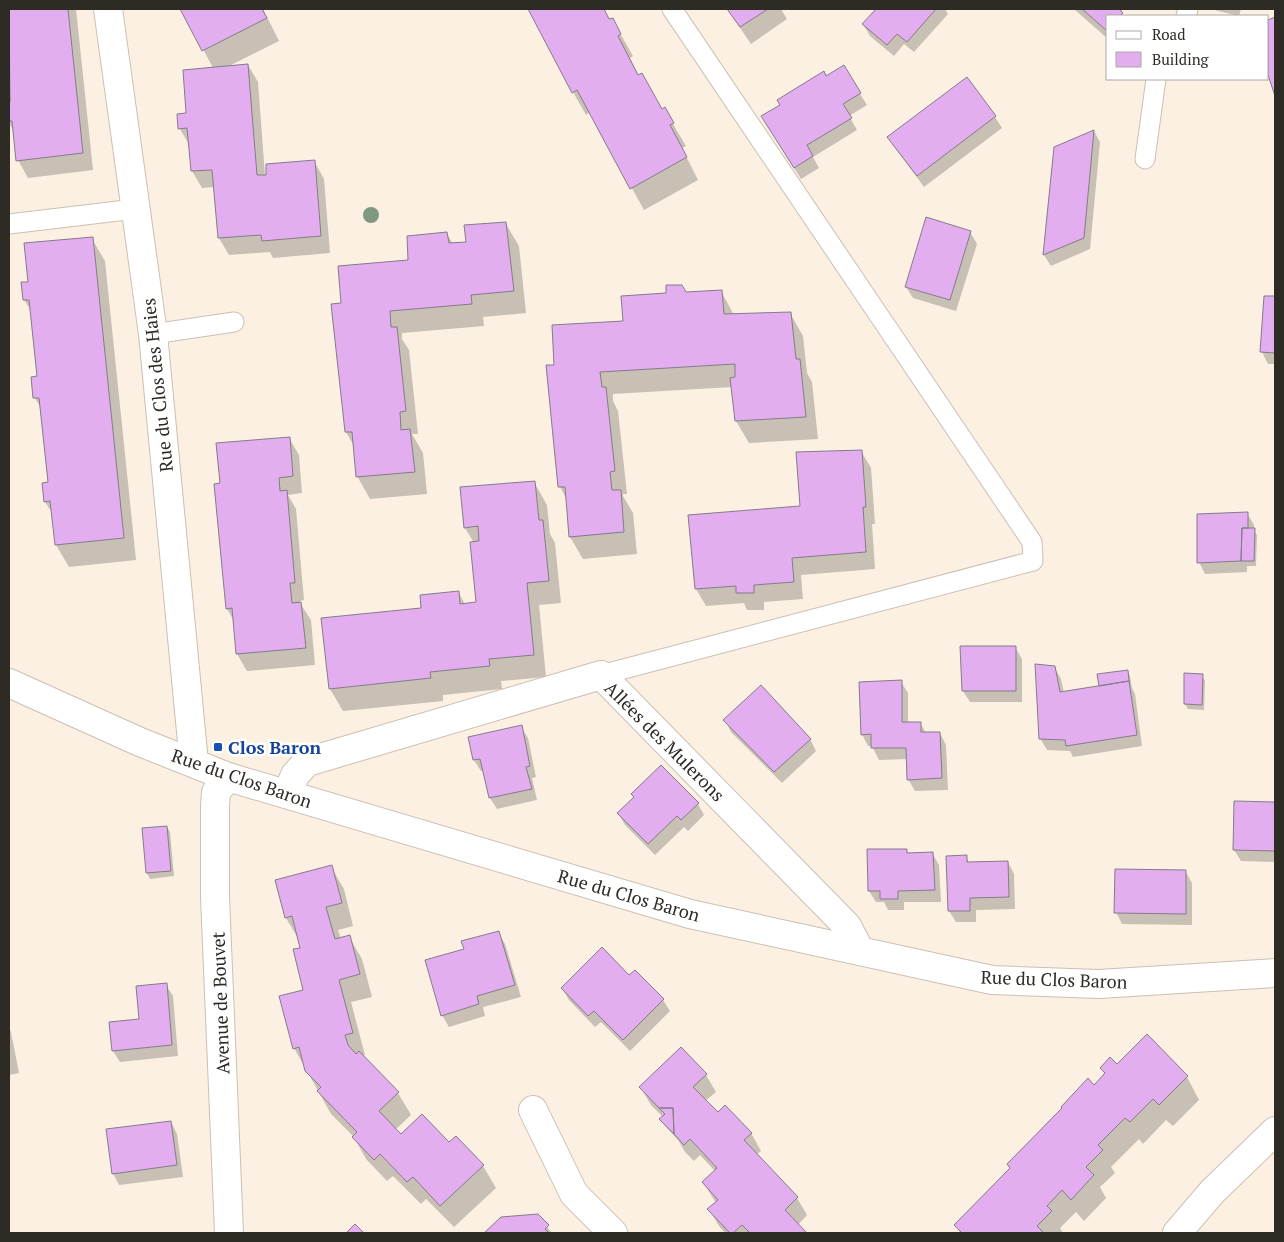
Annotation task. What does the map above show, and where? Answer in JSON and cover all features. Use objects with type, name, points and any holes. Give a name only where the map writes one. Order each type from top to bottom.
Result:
[{"type":"street","name":"Rue du Clos des Haies","points":[[108,9],[152,334],[194,763]]},
{"type":"street","name":"Allées des Mulerons","points":[[287,794],[295,775],[307,762],[600,675],[847,926],[860,951]]},
{"type":"street","name":"Rue du Clos Baron","points":[[9,683],[140,742],[228,777],[690,914],[992,980],[1099,984],[1275,973]]},
{"type":"street","name":"Avenue de Bouvet","points":[[228,777],[216,792],[215,897],[229,1233]]},
{"type":"street","points":[[533,1110],[574,1194],[613,1233]]},
{"type":"street","points":[[1177,1233],[1212,1192],[1275,1130]]},
{"type":"lane","points":[[600,675],[1032,561],[1032,542],[672,9]]},
{"type":"lane","points":[[1145,159],[1156,80]]},
{"type":"lane","points":[[9,224],[135,210]]},
{"type":"lane","points":[[152,334],[234,322]]},
{"type":"building","points":[[9,9],[68,9],[83,153],[16,161],[12,121],[9,121]]},
{"type":"building","points":[[180,9],[262,9],[267,18],[202,51]]},
{"type":"building","points":[[528,9],[604,9],[609,19],[613,18],[621,34],[618,36],[638,75],[642,73],[662,109],[665,107],[674,123],[670,125],[687,157],[630,189],[577,90],[572,93]]},
{"type":"building","points":[[727,9],[768,9],[740,27]]},
{"type":"building","points":[[876,9],[936,9],[907,42],[897,34],[887,45],[862,24]]},
{"type":"building","points":[[1082,9],[1119,9],[1123,13],[1121,15],[1106,15],[1106,30]]},
{"type":"building","points":[[1275,17],[1275,96],[1269,78],[1269,20]]},
{"type":"building","points":[[248,64],[257,175],[266,175],[266,164],[315,160],[321,236],[262,241],[261,235],[218,238],[212,170],[191,171],[187,128],[178,129],[177,114],[186,113],[183,70]]},
{"type":"building","points":[[844,65],[861,93],[843,104],[852,118],[807,145],[813,156],[794,168],[761,116],[780,105],[777,100],[824,71],[826,76]]},
{"type":"building","points":[[967,77],[996,116],[917,176],[887,137]]},
{"type":"building","points":[[1094,130],[1084,238],[1043,255],[1054,147]]},
{"type":"building","points":[[926,217],[971,231],[950,300],[905,287]]},
{"type":"building","points":[[506,222],[514,291],[471,295],[472,304],[390,311],[391,327],[397,327],[406,411],[400,412],[401,430],[410,429],[415,472],[356,477],[352,432],[345,432],[331,304],[341,303],[338,266],[408,260],[407,236],[447,232],[449,243],[466,242],[464,225]]},
{"type":"building","points":[[93,237],[124,538],[55,545],[50,501],[44,502],[42,483],[48,482],[39,398],[33,398],[31,377],[37,376],[29,300],[23,300],[21,282],[28,282],[24,243]]},
{"type":"building","points":[[666,285],[682,285],[686,292],[722,290],[724,314],[791,312],[796,359],[800,359],[806,417],[735,421],[730,378],[735,377],[735,364],[600,372],[602,387],[606,387],[615,471],[610,472],[612,490],[621,490],[624,532],[569,537],[565,487],[558,487],[546,365],[554,365],[552,325],[623,321],[621,296],[666,293]]},
{"type":"building","points":[[1264,296],[1275,296],[1275,353],[1260,352]]},
{"type":"building","points":[[290,437],[293,476],[279,478],[280,491],[287,490],[295,583],[290,583],[292,603],[301,602],[306,648],[236,654],[232,608],[226,609],[214,484],[220,483],[216,443]]},
{"type":"building","points":[[862,450],[866,507],[863,507],[866,552],[792,558],[794,582],[754,585],[754,593],[736,593],[736,586],[695,589],[688,515],[800,506],[796,452]]},
{"type":"building","points":[[535,481],[539,520],[543,520],[549,581],[527,583],[534,655],[489,659],[490,666],[430,672],[431,678],[329,689],[321,618],[421,608],[420,595],[459,591],[460,604],[476,602],[470,542],[479,541],[478,526],[464,528],[460,487]]},
{"type":"building","points":[[1248,512],[1248,528],[1242,528],[1241,561],[1197,563],[1197,514]]},
{"type":"building","points":[[1242,528],[1255,528],[1254,561],[1241,561]]},
{"type":"building","points":[[960,646],[1016,646],[1016,691],[962,691]]},
{"type":"building","points":[[1035,664],[1055,666],[1060,692],[1129,681],[1137,735],[1066,746],[1065,740],[1039,739]]},
{"type":"building","points":[[1128,670],[1129,681],[1099,686],[1097,674]]},
{"type":"building","points":[[1184,673],[1203,674],[1202,705],[1184,704]]},
{"type":"building","points":[[902,680],[902,722],[921,722],[921,732],[940,732],[942,778],[907,780],[906,748],[871,748],[871,734],[861,735],[859,682]]},
{"type":"building","points":[[761,685],[811,739],[774,772],[723,720]]},
{"type":"building","points":[[522,725],[530,766],[526,767],[532,789],[489,798],[480,759],[473,760],[468,737]]},
{"type":"building","points":[[661,765],[699,803],[681,820],[677,816],[648,844],[617,813],[634,797],[631,794]]},
{"type":"building","points":[[1234,801],[1275,802],[1275,851],[1233,850]]},
{"type":"building","points":[[167,826],[171,871],[146,873],[142,828]]},
{"type":"building","points":[[867,849],[907,849],[907,853],[933,852],[935,890],[898,891],[898,899],[880,899],[880,891],[868,891]]},
{"type":"building","points":[[967,855],[967,862],[1008,861],[1009,897],[970,898],[970,911],[948,911],[946,856]]},
{"type":"building","points":[[332,865],[342,903],[326,907],[335,939],[350,935],[360,974],[339,980],[353,1033],[345,1035],[348,1045],[356,1054],[359,1051],[399,1092],[379,1111],[401,1134],[422,1114],[449,1142],[456,1136],[484,1165],[440,1206],[413,1177],[407,1182],[380,1154],[374,1160],[352,1137],[357,1132],[317,1091],[321,1087],[305,1071],[299,1047],[293,1049],[279,996],[303,990],[293,949],[300,948],[292,916],[285,918],[275,880]]},
{"type":"building","points":[[1115,869],[1186,870],[1186,914],[1114,913]]},
{"type":"building","points":[[499,931],[515,985],[477,996],[479,1004],[441,1016],[425,960],[464,949],[461,941]]},
{"type":"building","points":[[602,947],[629,975],[635,970],[664,999],[623,1040],[594,1011],[588,1016],[561,988]]},
{"type":"building","points":[[167,983],[172,1045],[112,1051],[109,1022],[139,1019],[136,986]]},
{"type":"building","points":[[1147,1034],[1188,1076],[1159,1105],[1153,1099],[1130,1122],[1125,1118],[1098,1145],[1103,1150],[1086,1167],[1094,1175],[1071,1200],[1062,1190],[1047,1206],[1052,1211],[1037,1226],[1044,1233],[962,1233],[954,1225],[1010,1168],[1007,1164],[1062,1108],[1088,1078],[1094,1085],[1105,1073],[1100,1068],[1110,1057],[1117,1064]]},
{"type":"building","points":[[681,1047],[707,1074],[693,1087],[718,1112],[725,1105],[752,1133],[744,1140],[798,1197],[785,1210],[807,1233],[750,1233],[742,1225],[733,1233],[730,1233],[707,1209],[718,1200],[702,1182],[717,1168],[690,1139],[684,1145],[674,1134],[673,1108],[659,1108],[639,1087]]},
{"type":"building","points":[[659,1108],[673,1108],[674,1134],[659,1119],[665,1114]]},
{"type":"building","points":[[171,1121],[177,1165],[112,1174],[106,1129]]},
{"type":"building","points":[[538,1214],[549,1225],[545,1229],[549,1233],[484,1233],[501,1217]]},
{"type":"building","points":[[355,1224],[364,1233],[346,1233]]},
{"type":"place","name":"Clos Baron","points":[[218,747]]}]
